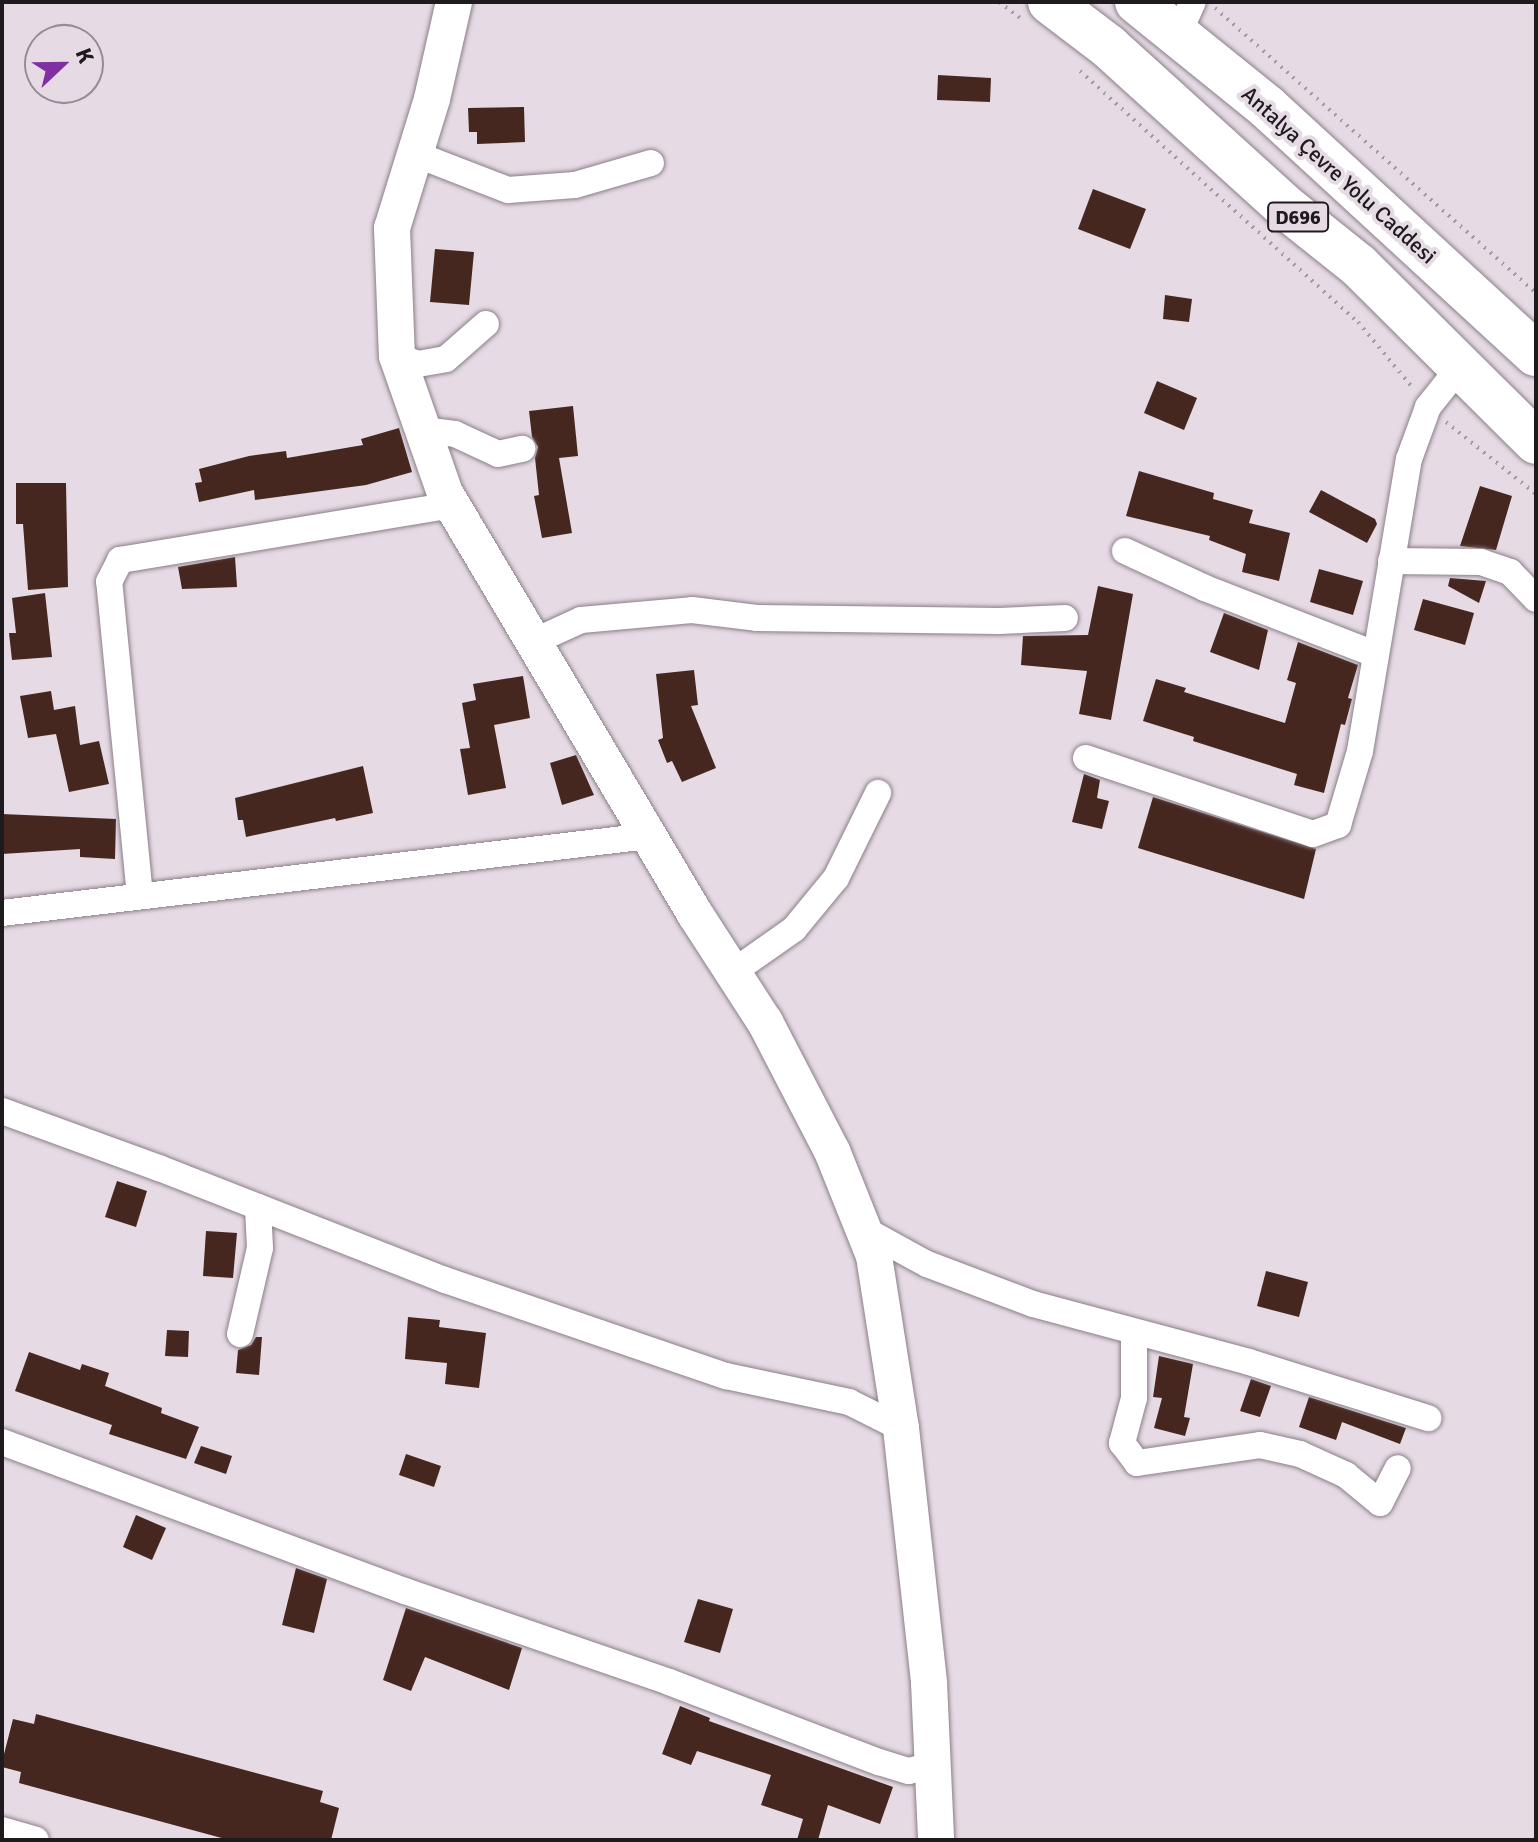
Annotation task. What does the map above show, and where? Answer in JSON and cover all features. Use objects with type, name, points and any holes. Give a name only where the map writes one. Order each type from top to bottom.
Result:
[{"type":"highway","name":"Antalya Çevre Yolu Caddesi","points":[[1137,2],[1185,19],[1267,107],[1535,351]]},
{"type":"highway","name":"D696","points":[[1041,14],[1109,47],[1289,210],[1358,265],[1536,442]]},
{"type":"street","points":[[454,2],[432,99],[392,228],[397,356],[452,505],[649,836],[765,1022],[832,1151],[874,1256],[901,1428],[929,1683],[936,1840]]},
{"type":"street","points":[[415,154],[508,190],[575,185],[651,163]]},
{"type":"street","points":[[397,356],[418,364],[446,359],[486,324]]},
{"type":"street","points":[[1086,758],[1313,834],[1338,825],[1360,751],[1409,459],[1428,407],[1459,368]]},
{"type":"street","points":[[423,430],[455,434],[498,454],[522,449]]},
{"type":"street","points":[[140,896],[109,582],[120,560],[452,505]]},
{"type":"street","points":[[1125,551],[1205,588],[1374,654]]},
{"type":"street","points":[[1391,561],[1481,562],[1510,572],[1536,599]]},
{"type":"street","points":[[533,642],[581,620],[692,610],[757,618],[999,621],[1065,618]]},
{"type":"street","points":[[733,972],[794,929],[836,878],[878,793]]},
{"type":"street","points":[[2,913],[649,836]]},
{"type":"street","points":[[2,1111],[445,1280],[726,1376],[849,1402],[901,1428]]},
{"type":"street","points":[[240,1334],[260,1248],[258,1207]]},
{"type":"street","points":[[863,1229],[940,1269],[1033,1304],[1249,1362],[1428,1418]]},
{"type":"street","points":[[1134,1333],[1134,1398],[1122,1443],[1137,1463],[1260,1445],[1300,1454],[1346,1475],[1380,1503],[1398,1468]]},
{"type":"street","points":[[2,1442],[405,1591],[669,1682],[879,1762],[909,1771],[932,1765]]},
{"type":"street","points":[[2,1830],[36,1840]]},
{"type":"path","points":[[999,2],[1041,14]]},
{"type":"path","points":[[1208,2],[1536,293]]},
{"type":"path","points":[[1078,69],[1358,322],[1428,407],[1536,494]]},
{"type":"building","points":[[938,75],[991,78],[990,102],[937,100]]},
{"type":"building","points":[[524,107],[525,142],[477,144],[477,132],[469,132],[468,108]]},
{"type":"building","points":[[1093,189],[1146,209],[1130,249],[1078,229]]},
{"type":"building","points":[[435,249],[474,252],[469,305],[430,302]]},
{"type":"building","points":[[1165,295],[1192,299],[1189,322],[1163,319]]},
{"type":"building","points":[[1157,381],[1197,398],[1184,430],[1144,413]]},
{"type":"building","points":[[573,406],[578,456],[559,458],[572,533],[542,538],[534,496],[539,495],[535,458],[538,447],[532,437],[529,411]]},
{"type":"building","points":[[399,428],[412,472],[366,485],[255,500],[254,490],[199,502],[195,483],[202,482],[199,469],[249,456],[286,451],[287,458],[363,445],[361,439]]},
{"type":"building","points":[[1139,471],[1214,493],[1213,499],[1253,510],[1249,523],[1290,533],[1279,581],[1242,572],[1246,554],[1209,540],[1210,536],[1126,516]]},
{"type":"building","points":[[16,483],[66,483],[68,587],[28,590],[23,524],[16,524]]},
{"type":"building","points":[[1480,486],[1512,496],[1496,550],[1460,546]]},
{"type":"building","points":[[1321,490],[1375,519],[1377,524],[1367,543],[1309,512]]},
{"type":"building","points":[[235,557],[237,587],[182,589],[178,567]]},
{"type":"building","points":[[1319,569],[1363,581],[1353,615],[1310,602]]},
{"type":"building","points":[[1450,578],[1486,581],[1479,603],[1448,586]]},
{"type":"building","points":[[1098,586],[1133,594],[1111,720],[1079,714],[1087,671],[1021,665],[1023,636],[1088,635]]},
{"type":"building","points":[[45,593],[52,657],[12,660],[9,633],[16,633],[12,598]]},
{"type":"building","points":[[1423,599],[1474,613],[1465,645],[1414,630]]},
{"type":"building","points":[[1224,613],[1268,630],[1259,670],[1210,652]]},
{"type":"building","points":[[1298,642],[1358,665],[1348,698],[1352,699],[1345,725],[1341,724],[1324,793],[1294,785],[1297,774],[1193,741],[1194,737],[1143,721],[1156,679],[1186,688],[1184,692],[1285,723],[1296,683],[1287,680]]},
{"type":"building","points":[[694,670],[698,705],[691,706],[716,768],[682,782],[672,761],[667,763],[658,740],[663,738],[656,674]]},
{"type":"building","points":[[523,676],[530,718],[494,725],[506,788],[468,795],[460,749],[470,748],[462,703],[476,700],[473,684]]},
{"type":"building","points":[[51,691],[54,710],[75,706],[80,745],[99,741],[109,784],[69,792],[56,734],[28,738],[20,696]]},
{"type":"building","points":[[576,755],[594,795],[562,805],[550,763]]},
{"type":"building","points":[[363,766],[373,813],[246,837],[243,820],[238,820],[235,798]]},
{"type":"building","points":[[1084,774],[1100,780],[1097,798],[1109,801],[1102,829],[1072,822]]},
{"type":"building","points":[[1153,797],[1316,849],[1304,899],[1138,848]]},
{"type":"building","points":[[2,814],[116,819],[115,859],[80,857],[80,849],[2,854]]},
{"type":"building","points":[[117,1181],[147,1191],[136,1227],[105,1217]]},
{"type":"building","points":[[206,1231],[237,1233],[233,1278],[203,1276]]},
{"type":"building","points":[[1266,1271],[1308,1282],[1299,1317],[1257,1306]]},
{"type":"building","points":[[408,1317],[440,1320],[439,1327],[486,1333],[479,1388],[445,1384],[447,1363],[405,1359]]},
{"type":"building","points":[[167,1330],[189,1331],[188,1357],[165,1356]]},
{"type":"building","points":[[256,1337],[262,1337],[259,1375],[236,1373],[238,1350],[251,1345]]},
{"type":"building","points":[[29,1352],[80,1370],[82,1364],[109,1373],[105,1386],[162,1408],[161,1413],[199,1427],[186,1459],[109,1434],[112,1425],[15,1391]]},
{"type":"building","points":[[1159,1356],[1193,1364],[1184,1417],[1190,1418],[1185,1436],[1154,1428],[1162,1398],[1153,1397]]},
{"type":"building","points":[[1251,1379],[1271,1386],[1260,1417],[1240,1411]]},
{"type":"building","points":[[1309,1397],[1406,1428],[1400,1444],[1342,1422],[1336,1440],[1299,1427]]},
{"type":"building","points":[[201,1446],[232,1456],[226,1474],[194,1463]]},
{"type":"building","points":[[406,1454],[441,1466],[434,1487],[399,1475]]},
{"type":"building","points":[[136,1515],[166,1528],[152,1560],[123,1547]]},
{"type":"building","points":[[296,1568],[327,1579],[314,1633],[282,1625]]},
{"type":"building","points":[[698,1599],[733,1609],[720,1653],[684,1642]]},
{"type":"building","points":[[406,1608],[522,1648],[509,1690],[425,1657],[411,1691],[383,1680]]},
{"type":"building","points":[[680,1706],[710,1718],[709,1721],[893,1787],[880,1824],[828,1805],[818,1840],[797,1840],[803,1819],[761,1805],[771,1775],[697,1751],[691,1765],[662,1754]]},
{"type":"building","points":[[36,1714],[323,1791],[320,1802],[339,1808],[331,1840],[229,1840],[19,1783],[21,1772],[2,1767],[2,1762],[13,1719],[34,1724]]}]
